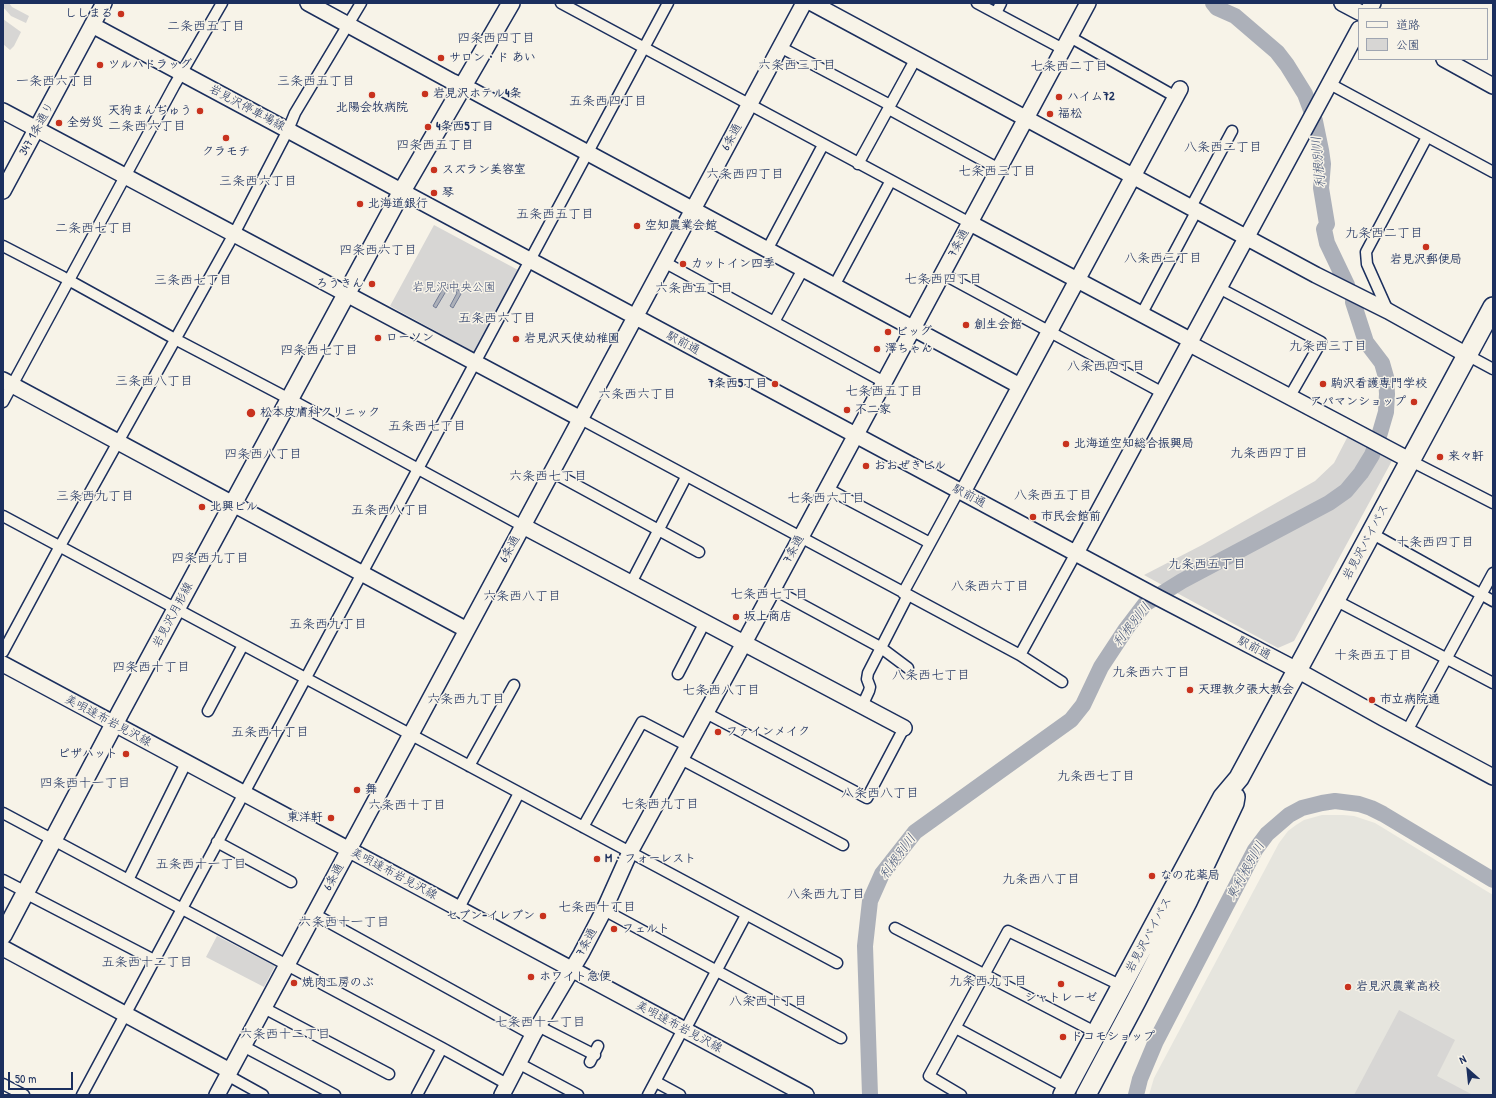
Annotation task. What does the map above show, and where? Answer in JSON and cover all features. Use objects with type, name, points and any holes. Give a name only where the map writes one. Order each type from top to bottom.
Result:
[{"type":"highway","name":"岩見沢バイパス","points":[[1065,1091],[1223,797],[1239,778],[1493,307]]},
{"type":"highway","name":"岩見沢バイパス","points":[[1086,1095],[1187,902],[1234,803],[1239,778]]},
{"type":"main road","name":"岩見沢月形線","points":[[3,935],[114,723],[402,191],[511,3]]},
{"type":"street","name":"347 1条通り","points":[[3,191],[104,3]]},
{"type":"street","points":[[3,402],[8,383],[69,280],[181,73],[222,3]]},
{"type":"street","points":[[308,3],[450,81],[463,86],[1020,386]]},
{"type":"street","points":[[3,652],[60,546],[234,234],[288,130],[295,113],[361,3]]},
{"type":"street","points":[[561,3],[890,182],[1077,280],[1411,461],[1493,503]]},
{"type":"street","points":[[82,1095],[668,3]]},
{"type":"street","name":"6条通","points":[[217,1095],[804,3]]},
{"type":"street","points":[[812,3],[915,60],[1384,309],[1493,369]]},
{"type":"street","points":[[862,706],[870,687],[867,679],[868,673],[930,543],[1020,386],[1178,93],[996,13],[977,3]]},
{"type":"street","points":[[996,13],[1001,3]]},
{"type":"street","name":"7条通","points":[[504,1090],[604,910],[630,852],[744,644],[1088,3]]},
{"type":"street","points":[[1342,3],[1358,11]]},
{"type":"street","name":"岩見沢停車場線","points":[[92,25],[402,191]]},
{"type":"street","points":[[1020,655],[1164,393],[1358,30]]},
{"type":"street","points":[[780,47],[999,169]]},
{"type":"street","points":[[858,164],[915,60]]},
{"type":"street","points":[[1446,60],[1493,86]]},
{"type":"street","points":[[1326,90],[1427,137],[1493,172]]},
{"type":"street","points":[[3,111],[1020,655],[1062,682]]},
{"type":"street","points":[[1141,315],[1232,131]]},
{"type":"street","points":[[1384,309],[1367,264],[1366,252],[1427,137]]},
{"type":"street","points":[[767,250],[823,145]]},
{"type":"street","points":[[834,286],[890,182]]},
{"type":"street","name":"駅前通","points":[[402,191],[1076,554],[1297,670],[1493,777]]},
{"type":"street","points":[[3,246],[69,280],[175,339],[418,468],[523,526],[904,728],[868,798],[706,713]]},
{"type":"street","points":[[664,262],[884,382]]},
{"type":"street","points":[[774,322],[803,269]]},
{"type":"street","points":[[943,274],[1164,393]]},
{"type":"street","points":[[1219,288],[1321,342],[1290,396]]},
{"type":"street","points":[[8,383],[467,630]]},
{"type":"street","points":[[552,472],[699,552]]},
{"type":"street","points":[[631,583],[660,530],[686,477]]},
{"type":"street","points":[[828,488],[930,543]]},
{"type":"street","points":[[3,516],[837,963]]},
{"type":"street","points":[[1371,533],[1493,601]]},
{"type":"street","points":[[1407,731],[1493,573]]},
{"type":"street","points":[[773,589],[880,647],[908,668]]},
{"type":"street","points":[[1335,600],[1493,684]]},
{"type":"street","points":[[678,674],[705,622]]},
{"type":"street","points":[[208,711],[243,645]]},
{"type":"street","name":"美唄達布岩見沢線","points":[[3,664],[572,969],[797,1093]]},
{"type":"street","points":[[468,766],[514,685]]},
{"type":"street","points":[[583,827],[642,722],[684,752],[843,845]]},
{"type":"street","points":[[128,880],[186,763]]},
{"type":"street","points":[[459,908],[519,793]]},
{"type":"street","points":[[3,813],[442,1048],[504,1090]]},
{"type":"street","points":[[217,842],[291,882]]},
{"type":"street","points":[[3,880],[154,960]]},
{"type":"street","points":[[604,910],[841,1038]]},
{"type":"street","points":[[314,914],[536,1031],[594,1054]]},
{"type":"street","points":[[648,1095],[746,915]]},
{"type":"street","points":[[895,928],[1096,1033]]},
{"type":"street","points":[[961,1095],[929,1076],[1008,932],[1122,986]]},
{"type":"street","points":[[3,948],[126,1014],[263,1095]]},
{"type":"street","points":[[264,1008],[389,1074]]},
{"type":"street","points":[[956,1028],[1065,1091]]},
{"type":"street","points":[[243,1046],[335,1095]]},
{"type":"street","points":[[417,1095],[442,1048]]},
{"type":"street","points":[[518,1064],[578,1095]]},
{"type":"street","points":[[656,1082],[680,1095]]},
{"type":"street","points":[[3,1084],[24,1095]]},
{"type":"shaded area","points":[[450,284],[457,288],[461,294],[453,308],[450,306],[457,293],[454,289],[450,288],[448,288],[436,308],[433,306],[445,285]]},
{"type":"shaded area","name":"岩見沢農業高校","points":[[1322,815],[1354,816],[1375,823],[1493,895],[1493,1095],[1149,1095],[1154,1078],[1279,843],[1288,831],[1296,825],[1304,820]]},
{"type":"green space","points":[[3,3],[9,3],[12,7],[29,16],[26,23],[11,16],[3,7]]},
{"type":"green space","points":[[3,19],[21,32],[14,46],[10,50],[3,44]]},
{"type":"green space","name":"岩見沢中央公園","points":[[434,225],[518,270],[474,352],[390,306]]},
{"type":"green space","points":[[1349,434],[1394,457],[1294,641],[1278,648],[1144,575],[1202,545],[1315,481],[1334,463]]},
{"type":"green space","points":[[217,936],[275,966],[264,987],[206,957]]},
{"type":"green space","points":[[1399,1010],[1455,1040],[1437,1076],[1473,1095],[1354,1095]]},
{"type":"waterway","name":"利根別川","points":[[1213,3],[1217,8],[1235,16],[1277,52],[1305,94],[1315,121],[1321,150],[1323,164],[1321,188],[1327,224],[1324,229],[1327,243],[1347,285]]},
{"type":"waterway","name":"利根別川","points":[[870,1095],[865,946],[870,901],[882,874],[915,832],[1071,720],[1083,705],[1101,667],[1126,629],[1145,604],[1182,581],[1329,503],[1346,491],[1361,473],[1372,455],[1379,436],[1386,412],[1387,394],[1386,377],[1382,363],[1366,342],[1353,302]]},
{"type":"waterway","name":"東利根別川","points":[[1136,1095],[1140,1079],[1156,1041],[1255,850],[1267,834],[1289,815],[1302,808],[1322,803],[1335,801],[1359,804],[1383,814],[1493,880]]},
{"type":"place","name":"ししまる","points":[[121,14]]},
{"type":"place","name":"サロン・ド あい","points":[[441,58]]},
{"type":"place","name":"ツルハドラッグ","points":[[100,65]]},
{"type":"place","name":"岩見沢ホテル4条","points":[[425,94]]},
{"type":"place","name":"北陽会牧病院","points":[[372,95]]},
{"type":"place","name":"ハイム72","points":[[1059,97]]},
{"type":"place","name":"天狗まんぢゅう","points":[[200,111]]},
{"type":"place","name":"福松","points":[[1050,114]]},
{"type":"place","name":"全労災","points":[[59,123]]},
{"type":"place","name":"4条西5丁目","points":[[428,127]]},
{"type":"place","name":"クラモチ","points":[[226,138]]},
{"type":"place","name":"スズラン美容室","points":[[434,170]]},
{"type":"place","name":"琴","points":[[434,193]]},
{"type":"place","name":"北海道銀行","points":[[360,204]]},
{"type":"place","name":"空知農業会館","points":[[637,226]]},
{"type":"place","name":"岩見沢郵便局","points":[[1426,247]]},
{"type":"place","name":"カットイン四季","points":[[683,264]]},
{"type":"place","name":"ろうきん","points":[[372,284]]},
{"type":"place","name":"創生会館","points":[[966,325]]},
{"type":"place","name":"ビッグ","points":[[888,332]]},
{"type":"place","name":"ローソン","points":[[378,338]]},
{"type":"place","name":"岩見沢天使幼稚園","points":[[516,339]]},
{"type":"place","name":"澤ちゃん","points":[[877,349]]},
{"type":"place","name":"7条西5丁目","points":[[775,384]]},
{"type":"place","name":"駒沢看護専門学校","points":[[1323,384]]},
{"type":"place","name":"アパマンショップ","points":[[1414,402]]},
{"type":"place","name":"不二家","points":[[847,410]]},
{"type":"place","name":"松本皮膚科クリニック","points":[[251,413]]},
{"type":"place","name":"北海道空知総合振興局","points":[[1066,444]]},
{"type":"place","name":"来々軒","points":[[1440,457]]},
{"type":"place","name":"おおぜきビル","points":[[866,466]]},
{"type":"place","name":"北興ビル","points":[[202,507]]},
{"type":"place","name":"市民会館前","points":[[1033,517]]},
{"type":"place","name":"坂上商店","points":[[736,617]]},
{"type":"place","name":"天理教夕張大教会","points":[[1190,690]]},
{"type":"place","name":"市立病院通","points":[[1372,700]]},
{"type":"place","name":"ファインメイク","points":[[718,732]]},
{"type":"place","name":"ピザハット","points":[[126,754]]},
{"type":"place","name":"舞","points":[[357,790]]},
{"type":"place","name":"東洋軒","points":[[331,818]]},
{"type":"place","name":"M・フォーレスト","points":[[597,859]]},
{"type":"place","name":"なの花薬局","points":[[1152,876]]},
{"type":"place","name":"セブン-イレブン","points":[[543,916]]},
{"type":"place","name":"フェルト","points":[[614,929]]},
{"type":"place","name":"ホワイト急便","points":[[531,977]]},
{"type":"place","name":"焼肉工房のぶ","points":[[294,983]]},
{"type":"place","name":"シャトレーゼ","points":[[1061,984]]},
{"type":"place","name":"岩見沢農業高校","points":[[1348,987]]},
{"type":"place","name":"ドコモショップ","points":[[1063,1037]]},
{"type":"district","name":"二条西五丁目","points":[[206,27]]},
{"type":"district","name":"四条西四丁目","points":[[496,39]]},
{"type":"district","name":"六条西三丁目","points":[[797,66]]},
{"type":"district","name":"七条西二丁目","points":[[1069,67]]},
{"type":"district","name":"一条西六丁目","points":[[55,82]]},
{"type":"district","name":"三条西五丁目","points":[[316,82]]},
{"type":"district","name":"五条西四丁目","points":[[608,102]]},
{"type":"district","name":"二条西六丁目","points":[[147,127]]},
{"type":"district","name":"四条西五丁目","points":[[435,146]]},
{"type":"district","name":"八条西二丁目","points":[[1223,148]]},
{"type":"district","name":"七条西三丁目","points":[[997,172]]},
{"type":"district","name":"六条西四丁目","points":[[745,175]]},
{"type":"district","name":"三条西六丁目","points":[[258,182]]},
{"type":"district","name":"五条西五丁目","points":[[555,215]]},
{"type":"district","name":"二条西七丁目","points":[[94,229]]},
{"type":"district","name":"九条西二丁目","points":[[1384,234]]},
{"type":"district","name":"四条西六丁目","points":[[378,251]]},
{"type":"district","name":"八条西三丁目","points":[[1163,259]]},
{"type":"district","name":"七条西四丁目","points":[[943,280]]},
{"type":"district","name":"三条西七丁目","points":[[193,281]]},
{"type":"district","name":"六条西五丁目","points":[[694,289]]},
{"type":"district","name":"五条西六丁目","points":[[497,319]]},
{"type":"district","name":"九条西三丁目","points":[[1328,347]]},
{"type":"district","name":"四条西七丁目","points":[[319,351]]},
{"type":"district","name":"八条西四丁目","points":[[1106,367]]},
{"type":"district","name":"三条西八丁目","points":[[154,382]]},
{"type":"district","name":"七条西五丁目","points":[[884,392]]},
{"type":"district","name":"六条西六丁目","points":[[637,395]]},
{"type":"district","name":"五条西七丁目","points":[[427,427]]},
{"type":"district","name":"九条西四丁目","points":[[1269,454]]},
{"type":"district","name":"四条西八丁目","points":[[263,455]]},
{"type":"district","name":"六条西七丁目","points":[[548,477]]},
{"type":"district","name":"八条西五丁目","points":[[1053,496]]},
{"type":"district","name":"三条西九丁目","points":[[95,497]]},
{"type":"district","name":"七条西六丁目","points":[[826,499]]},
{"type":"district","name":"五条西八丁目","points":[[390,511]]},
{"type":"district","name":"十条西四丁目","points":[[1435,543]]},
{"type":"district","name":"四条西九丁目","points":[[210,559]]},
{"type":"district","name":"九条西五丁目","points":[[1207,565]]},
{"type":"district","name":"八条西六丁目","points":[[990,587]]},
{"type":"district","name":"七条西七丁目","points":[[769,595]]},
{"type":"district","name":"六条西八丁目","points":[[522,597]]},
{"type":"district","name":"五条西九丁目","points":[[328,625]]},
{"type":"district","name":"十条西五丁目","points":[[1373,656]]},
{"type":"district","name":"四条西十丁目","points":[[151,668]]},
{"type":"district","name":"九条西六丁目","points":[[1151,673]]},
{"type":"district","name":"八条西七丁目","points":[[931,676]]},
{"type":"district","name":"七条西八丁目","points":[[721,691]]},
{"type":"district","name":"六条西九丁目","points":[[466,700]]},
{"type":"district","name":"五条西十丁目","points":[[270,733]]},
{"type":"district","name":"九条西七丁目","points":[[1096,777]]},
{"type":"district","name":"四条西十一丁目","points":[[85,784]]},
{"type":"district","name":"八条西八丁目","points":[[880,794]]},
{"type":"district","name":"七条西九丁目","points":[[660,805]]},
{"type":"district","name":"六条西十丁目","points":[[407,806]]},
{"type":"district","name":"五条西十一丁目","points":[[201,865]]},
{"type":"district","name":"九条西八丁目","points":[[1041,880]]},
{"type":"district","name":"八条西九丁目","points":[[826,895]]},
{"type":"district","name":"七条西十丁目","points":[[597,908]]},
{"type":"district","name":"六条西十一丁目","points":[[344,923]]},
{"type":"district","name":"五条西十二丁目","points":[[147,963]]},
{"type":"district","name":"九条西九丁目","points":[[988,982]]},
{"type":"district","name":"八条西十丁目","points":[[768,1002]]},
{"type":"district","name":"七条西十一丁目","points":[[540,1023]]},
{"type":"district","name":"六条西十二丁目","points":[[285,1035]]}]
